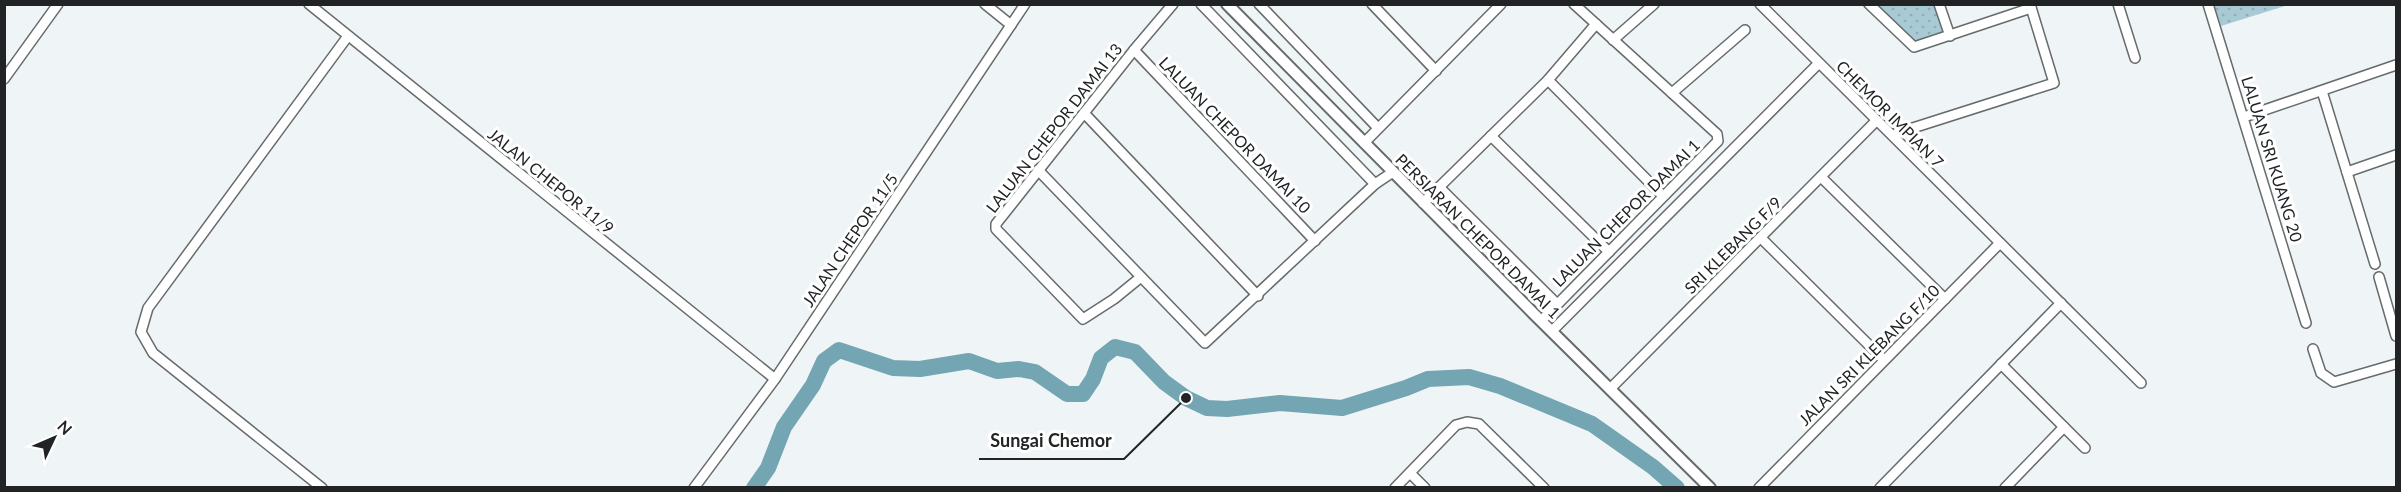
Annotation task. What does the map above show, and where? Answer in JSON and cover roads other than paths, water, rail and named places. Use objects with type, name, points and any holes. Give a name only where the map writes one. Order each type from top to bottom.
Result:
[{"type":"street","points":[[4,79],[58,4]]},
{"type":"street","name":"JALAN CHEPOR 11/9","points":[[309,4],[775,380]]},
{"type":"street","points":[[985,4],[1011,25]]},
{"type":"street","name":"JALAN CHEPOR 11/5","points":[[694,488],[775,380],[1025,4]]},
{"type":"street","name":"LALUAN CHEPOR DAMAI 13","points":[[1141,276],[1086,319],[1079,317],[996,229],[996,224],[1173,4]]},
{"type":"street","points":[[1201,4],[1375,184]]},
{"type":"street","name":"PERSIARAN CHEPOR DAMAI 1","points":[[1227,4],[1423,203],[1710,488]]},
{"type":"street","points":[[1259,4],[1378,128]]},
{"type":"street","points":[[1372,4],[1436,71]]},
{"type":"street","points":[[1364,143],[1501,4]]},
{"type":"street","name":"LALUAN CHEPOR DAMAI 1","points":[[1541,321],[1718,141],[1717,135],[1574,4]]},
{"type":"street","points":[[1613,40],[1654,4]]},
{"type":"street","name":"CHEMOR IMPIAN 7","points":[[1760,4],[2141,383]]},
{"type":"street","points":[[1869,4],[1914,46],[1950,36],[2031,6],[2054,83],[1897,133]]},
{"type":"street","points":[[1939,4],[1950,36]]},
{"type":"street","name":"LALUAN SRI KUANG 20","points":[[2208,4],[2306,323]]},
{"type":"street","points":[[2119,5],[2135,58]]},
{"type":"street","points":[[1423,203],[1548,80],[1596,24]]},
{"type":"street","points":[[1672,93],[1745,30]]},
{"type":"street","points":[[322,488],[162,360],[153,352],[141,332],[148,308],[348,36]]},
{"type":"street","name":"LALUAN CHEPOR DAMAI 10","points":[[1134,50],[1315,240]]},
{"type":"street","points":[[1552,331],[1818,64]]},
{"type":"street","points":[[2244,117],[2397,65]]},
{"type":"street","points":[[1548,80],[1663,196]]},
{"type":"street","points":[[2322,91],[2375,264]]},
{"type":"street","points":[[1084,113],[1258,296]]},
{"type":"street","name":"SRI KLEBANG F/9","points":[[1611,389],[1762,239],[1876,121]]},
{"type":"street","points":[[1491,136],[1609,252]]},
{"type":"street","points":[[2347,172],[2397,155]]},
{"type":"street","points":[[1038,170],[1205,343],[1258,296],[1375,184],[1393,172]]},
{"type":"street","points":[[1821,177],[1945,299]]},
{"type":"street","points":[[1439,187],[1557,304]]},
{"type":"street","points":[[1762,239],[1884,360]]},
{"type":"street","name":"JALAN SRI KLEBANG F/10","points":[[1759,488],[2000,243]]},
{"type":"street","points":[[2379,277],[2397,336]]},
{"type":"street","points":[[1880,488],[2061,303]]},
{"type":"street","points":[[2313,349],[2321,373],[2334,382],[2397,364]]},
{"type":"street","points":[[2001,364],[2085,448]]},
{"type":"street","points":[[1395,488],[1456,425],[1467,422],[1479,424],[1544,488]]},
{"type":"street","points":[[2005,488],[2064,427]]},
{"type":"street","points":[[1410,472],[1425,488]]},
{"type":"waterway","points":[[754,488],[768,468],[784,427],[813,385],[824,361],[839,350],[893,368],[920,369],[969,361],[997,371],[1019,369],[1035,372],[1067,394],[1083,394],[1093,379],[1101,358],[1115,347],[1135,352],[1164,382],[1186,398],[1207,408],[1227,409],[1280,403],[1342,408],[1428,379],[1469,377],[1500,386],[1592,424],[1653,467],[1677,488]]},
{"type":"place","name":"Sungai Chemor","points":[[1186,398]]}]
